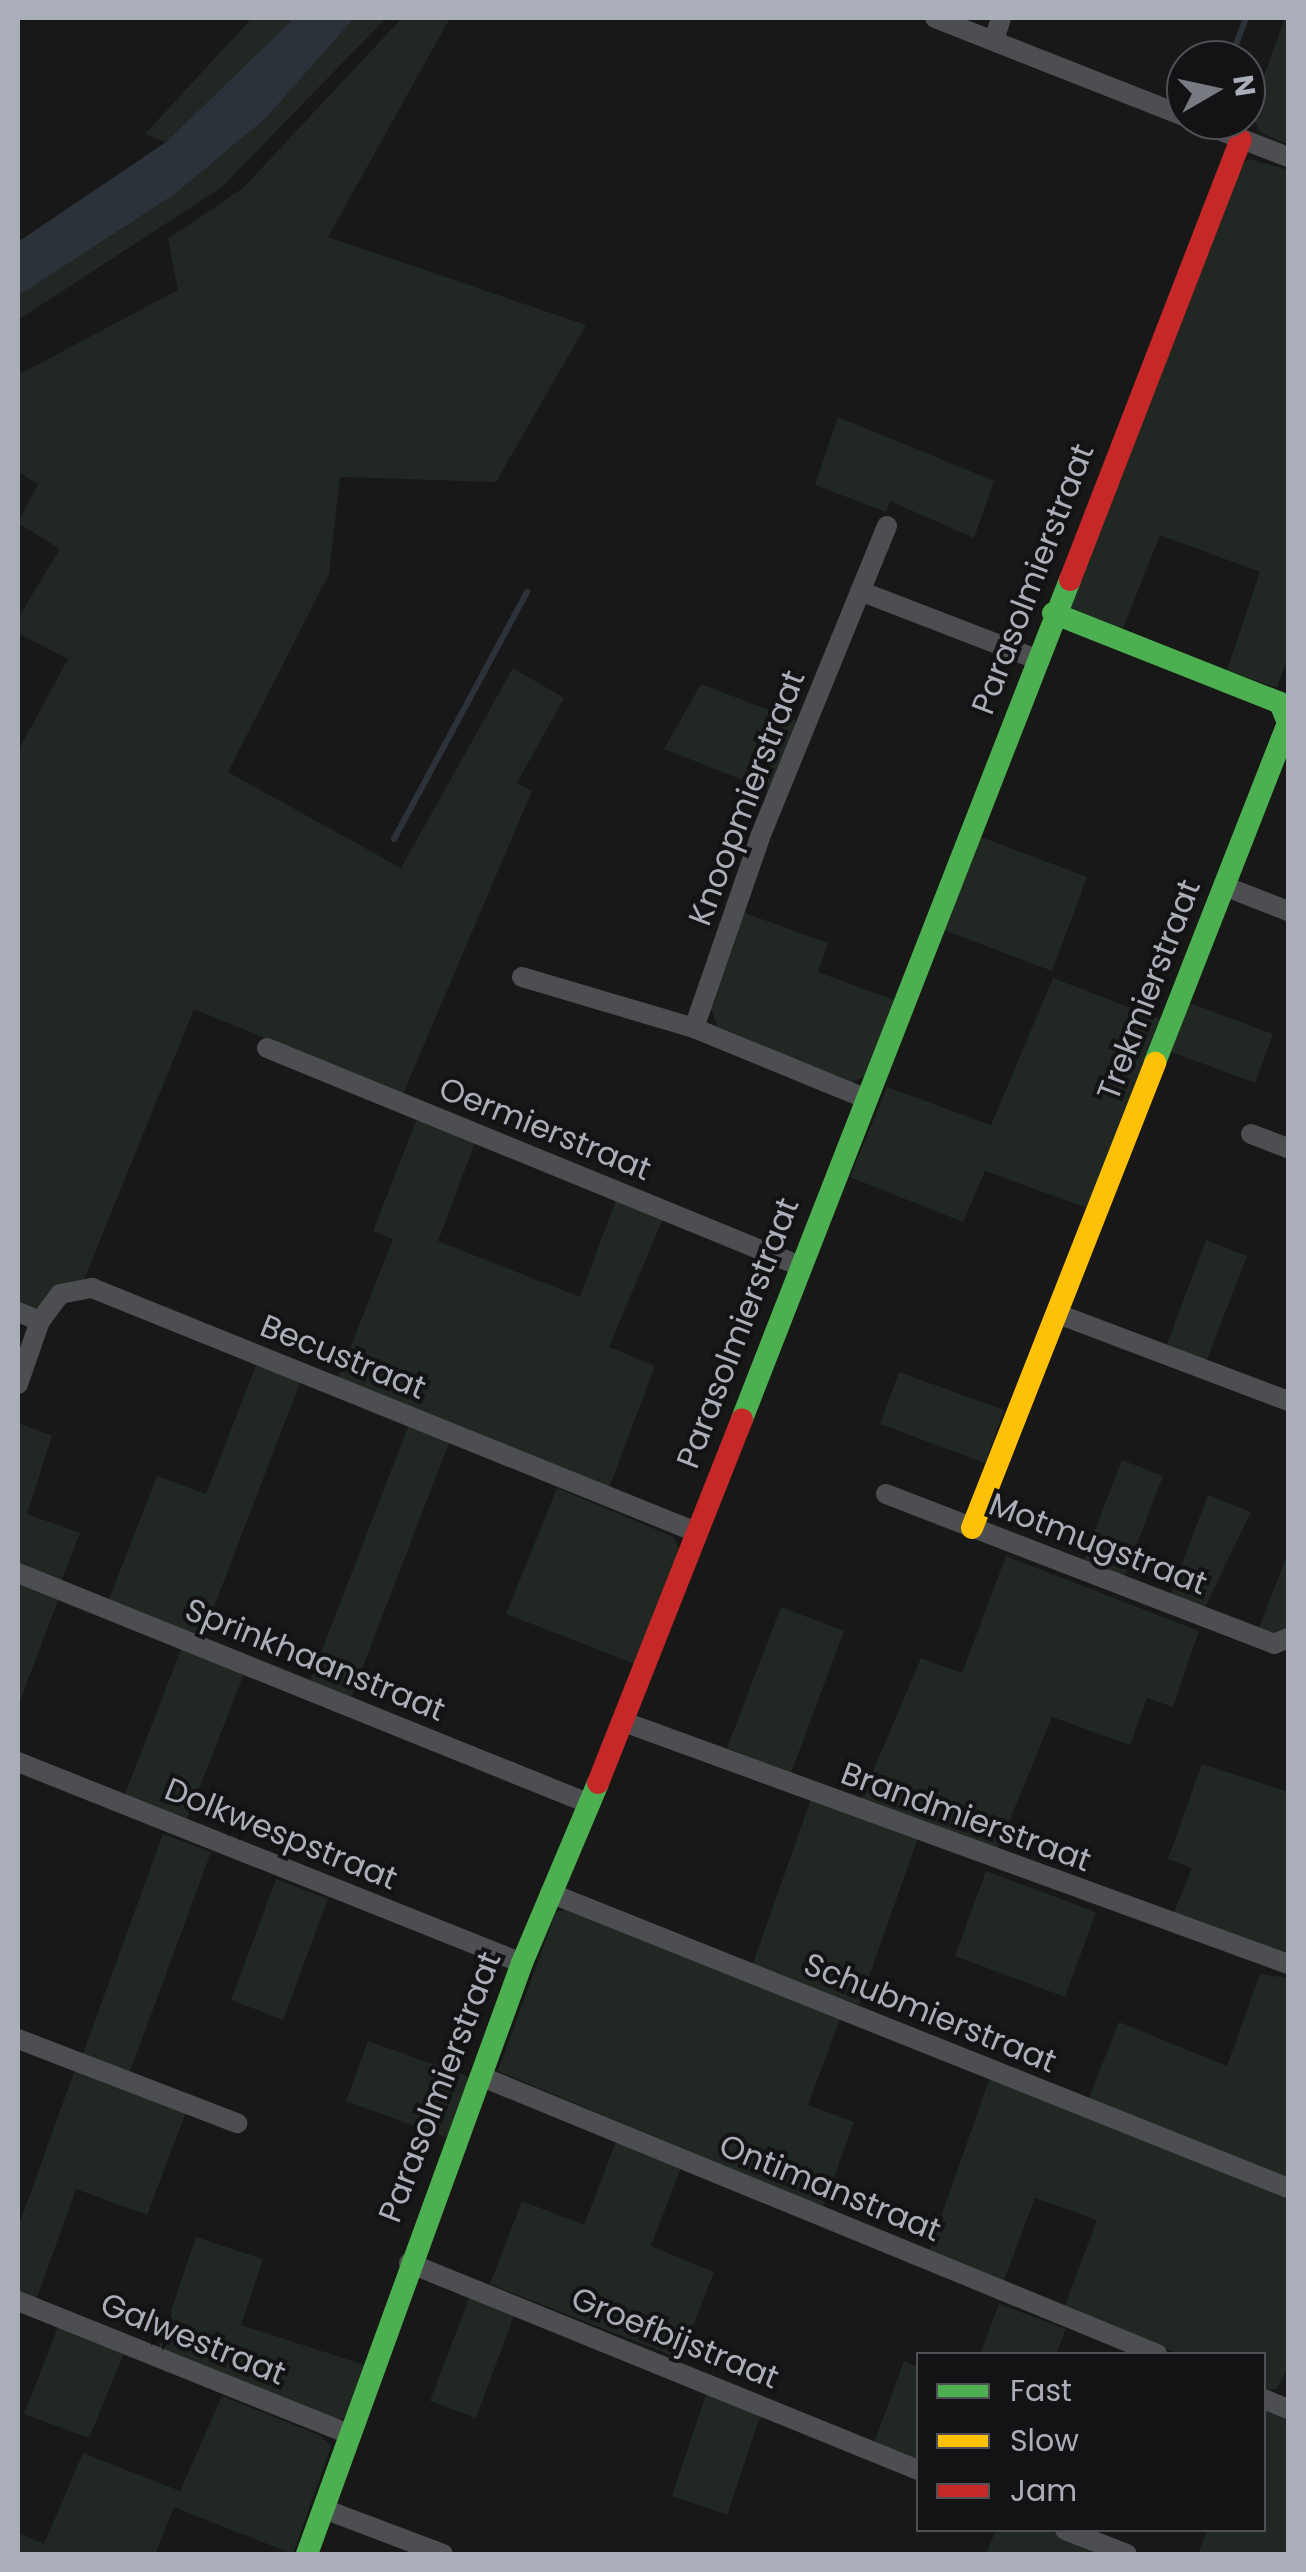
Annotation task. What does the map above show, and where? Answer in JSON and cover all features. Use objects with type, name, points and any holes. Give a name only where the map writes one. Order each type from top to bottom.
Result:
[{"type":"street","points":[[936,18],[1166,110]]},
{"type":"street","points":[[994,40],[1001,18]]},
{"type":"street","points":[[1241,140],[1288,158]]},
{"type":"street","name":"Parasolmierstraat","points":[[306,2554],[324,2510],[346,2433],[522,1963],[624,1722],[1052,613],[1241,140]]},
{"type":"street","name":"Knoopmierstraat","points":[[694,1028],[760,837],[887,526]]},
{"type":"street","points":[[860,591],[1036,660]]},
{"type":"street","name":"Trekmierstraat","points":[[972,1528],[1288,723],[1280,703],[1052,613]]},
{"type":"street","points":[[1224,886],[1288,911]]},
{"type":"street","points":[[522,977],[694,1028],[865,1098]]},
{"type":"street","name":"Oermierstraat","points":[[267,1048],[800,1266]]},
{"type":"street","points":[[1251,1134],[1288,1148]]},
{"type":"street","name":"Becustraat","points":[[40,1321],[60,1294],[92,1288],[696,1532]]},
{"type":"street","points":[[18,1312],[40,1321],[18,1384]]},
{"type":"street","points":[[1058,1314],[1288,1402]]},
{"type":"street","name":"Motmugstraat","points":[[886,1494],[1274,1644],[1288,1638]]},
{"type":"street","name":"Sprinkhaanstraat","points":[[18,1573],[590,1804]]},
{"type":"street","name":"Brandmierstraat","points":[[624,1722],[1288,1964]]},
{"type":"street","name":"Dolkwespstraat","points":[[18,1762],[522,1963]]},
{"type":"street","name":"Schubmierstraat","points":[[550,1893],[1288,2188]]},
{"type":"street","points":[[18,2039],[237,2123]]},
{"type":"street","name":"Ontimanstraat","points":[[480,2076],[1151,2352]]},
{"type":"street","name":"Groefbijstraat","points":[[409,2262],[916,2469]]},
{"type":"street","name":"Galwestraat","points":[[18,2301],[346,2433]]},
{"type":"street","points":[[324,2510],[443,2554]]},
{"type":"street","points":[[1071,2532],[1127,2554]]},
{"type":"shaded area","points":[[252,18],[294,18],[166,142],[145,134]]},
{"type":"shaded area","points":[[294,18],[354,18],[266,118],[175,194],[18,296],[18,242],[166,142]]},
{"type":"shaded area","points":[[354,18],[386,18],[222,187],[18,320],[18,296],[175,194],[266,118]]},
{"type":"shaded area","points":[[402,18],[450,18],[328,237],[586,325],[496,482],[340,477],[329,574],[228,772],[401,868],[513,668],[564,698],[517,783],[532,791],[403,1094],[194,1009],[83,1282],[39,1309],[18,1308],[18,751],[68,659],[18,633],[18,618],[60,549],[18,523],[38,484],[18,472],[18,375],[178,290],[168,239],[243,188]]},
{"type":"shaded area","points":[[1288,18],[1288,144],[1266,135],[1266,70]]},
{"type":"shaded area","points":[[1249,159],[1288,170],[1288,656],[1277,688],[1227,670],[1260,572],[1160,535],[1122,631],[1070,607],[1240,165]]},
{"type":"shaded area","points":[[838,417],[994,481],[974,538],[890,501],[886,512],[815,485]]},
{"type":"shaded area","points":[[701,684],[795,720],[797,732],[773,792],[664,749]]},
{"type":"shaded area","points":[[976,835],[1087,877],[1052,971],[941,929]]},
{"type":"shaded area","points":[[742,912],[828,943],[818,972],[894,1000],[865,1076],[850,1083],[717,1026],[709,1003]]},
{"type":"shaded area","points":[[1053,978],[1162,1020],[1090,1209],[985,1171],[963,1222],[850,1177],[887,1087],[991,1125]]},
{"type":"shaded area","points":[[1187,1002],[1273,1034],[1255,1083],[1169,1051]]},
{"type":"shaded area","points":[[418,1116],[476,1140],[438,1241],[580,1297],[617,1197],[664,1216],[609,1347],[655,1366],[608,1491],[338,1379],[393,1239],[373,1231]]},
{"type":"shaded area","points":[[1206,1240],[1247,1256],[1206,1362],[1166,1347]]},
{"type":"shaded area","points":[[257,1363],[301,1380],[202,1638],[108,1602],[157,1476],[206,1494]]},
{"type":"shaded area","points":[[899,1372],[1004,1410],[985,1463],[880,1424]]},
{"type":"shaded area","points":[[18,1423],[52,1436],[27,1514],[80,1533],[60,1584],[18,1567]]},
{"type":"shaded area","points":[[409,1424],[450,1440],[350,1700],[309,1684]]},
{"type":"shaded area","points":[[1122,1460],[1163,1476],[1123,1580],[1082,1564]]},
{"type":"shaded area","points":[[557,1488],[674,1537],[679,1550],[635,1664],[506,1614]]},
{"type":"shaded area","points":[[1208,1495],[1251,1512],[1204,1609],[1170,1596]]},
{"type":"shaded area","points":[[1288,1552],[1288,1628],[1273,1634],[1259,1628]]},
{"type":"shaded area","points":[[1006,1556],[1199,1631],[1173,1707],[1147,1698],[1130,1745],[1052,1717],[997,1851],[861,1800],[921,1658],[962,1673]]},
{"type":"shaded area","points":[[18,1578],[60,1595],[18,1706]]},
{"type":"shaded area","points":[[781,1607],[844,1631],[791,1773],[727,1748]]},
{"type":"shaded area","points":[[183,1644],[246,1669],[187,1819],[125,1794]]},
{"type":"shaded area","points":[[1202,1764],[1288,1792],[1288,1955],[1172,1917],[1192,1868],[1168,1859]]},
{"type":"shaded area","points":[[812,1796],[919,1835],[859,2005],[752,1966]]},
{"type":"shaded area","points":[[163,1834],[211,1852],[128,2077],[81,2059]]},
{"type":"shaded area","points":[[986,1871],[1096,1912],[1065,1997],[955,1956]]},
{"type":"shaded area","points":[[276,1879],[328,1899],[283,2020],[231,2000]]},
{"type":"shaded area","points":[[568,1909],[842,2014],[808,2105],[854,2122],[823,2207],[498,2071],[556,1912]]},
{"type":"shaded area","points":[[1260,1974],[1288,1978],[1288,2185],[1086,2105],[1119,2022],[1227,2066]]},
{"type":"shaded area","points":[[368,2041],[480,2081],[459,2142],[346,2101]]},
{"type":"shaded area","points":[[75,2069],[186,2112],[147,2215],[76,2189],[35,2303],[18,2296],[18,2228]]},
{"type":"shaded area","points":[[990,2077],[1288,2195],[1288,2367],[1277,2389],[1266,2389],[1266,2352],[1174,2352],[1064,2308],[1097,2220],[1035,2198],[1003,2283],[928,2254]]},
{"type":"shaded area","points":[[617,2139],[682,2165],[651,2246],[714,2272],[680,2359],[490,2284],[522,2201],[584,2225]]},
{"type":"shaded area","points":[[196,2237],[263,2259],[241,2325],[365,2365],[348,2416],[335,2422],[157,2353]]},
{"type":"shaded area","points":[[471,2293],[516,2310],[476,2418],[430,2401]]},
{"type":"shaded area","points":[[999,2304],[1066,2329],[1057,2352],[981,2352]]},
{"type":"shaded area","points":[[58,2327],[124,2353],[89,2438],[24,2414]]},
{"type":"shaded area","points":[[904,2361],[916,2366],[916,2462],[873,2446]]},
{"type":"shaded area","points":[[708,2389],[763,2408],[727,2515],[672,2496]]},
{"type":"shaded area","points":[[222,2396],[319,2435],[331,2446],[293,2554],[174,2507],[155,2554],[18,2554],[18,2533],[44,2544],[83,2453],[180,2491]]},
{"type":"shaded area","points":[[1266,2411],[1288,2420],[1288,2554],[1198,2554],[1206,2532],[1266,2532]]},
{"type":"shaded area","points":[[995,2532],[1051,2532],[1107,2554],[986,2554]]},
{"type":"waterway","points":[[1238,40],[1246,18]]},
{"type":"waterway","points":[[394,839],[527,592]]},
{"type":"traffic: fast","points":[[742,1419],[1070,580]]},
{"type":"traffic: fast","points":[[1053,613],[1280,703],[1288,723],[1155,1063]]},
{"type":"traffic: fast","points":[[307,2554],[522,1963],[598,1783]]},
{"type":"traffic: slow","points":[[972,1528],[1155,1063]]},
{"type":"traffic: jam","points":[[1070,580],[1241,140]]},
{"type":"traffic: jam","points":[[598,1783],[742,1419]]}]
